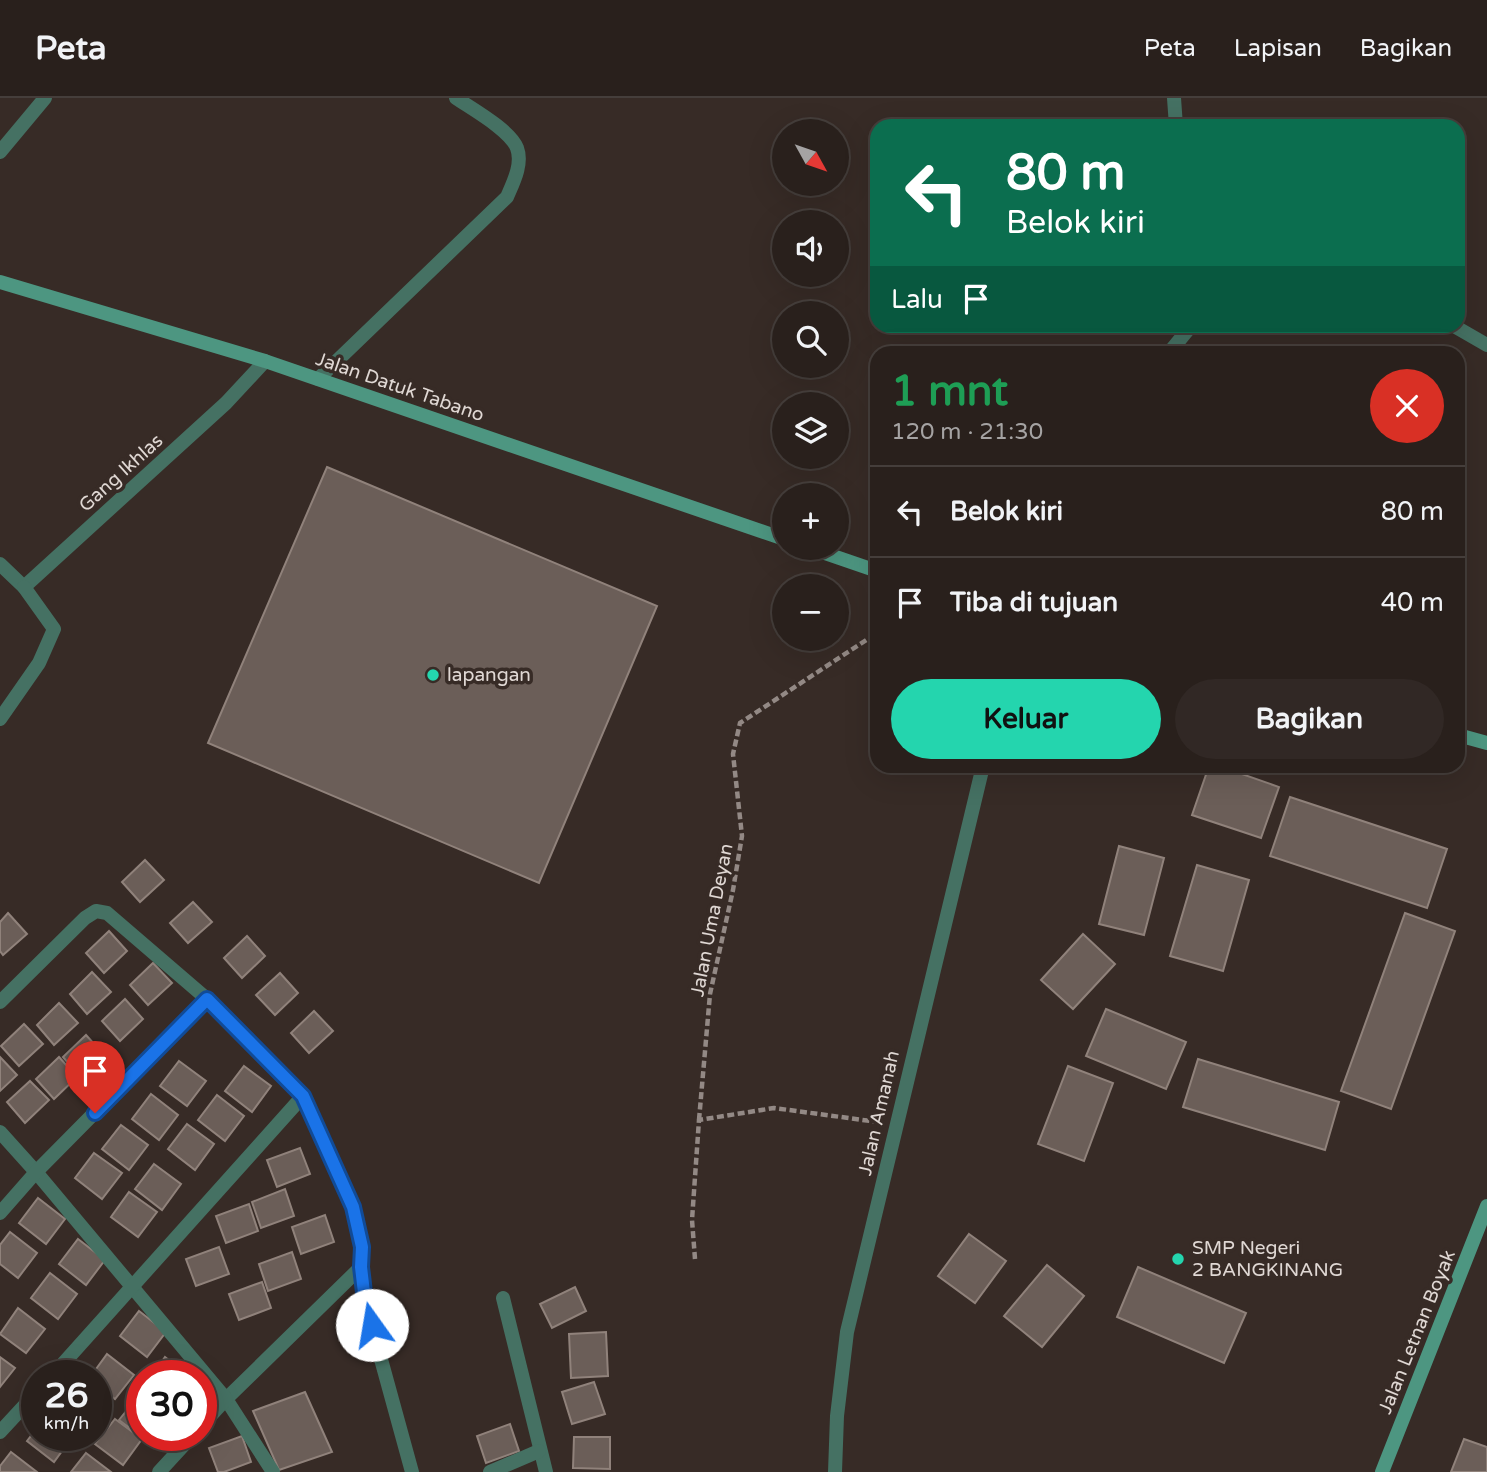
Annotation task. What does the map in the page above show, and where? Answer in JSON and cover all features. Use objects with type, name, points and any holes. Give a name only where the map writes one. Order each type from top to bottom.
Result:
[{"type":"street","points":[[0,152],[45,98]]},
{"type":"street","points":[[318,379],[507,197],[517,174],[517,148],[505,132],[456,98]]},
{"type":"street","points":[[1174,98],[1176,119]]},
{"type":"street","name":"Jalan Datuk Tabano","points":[[0,282],[265,361],[772,535]]},
{"type":"street","points":[[1465,332],[1487,345]]},
{"type":"street","name":"Gang Ikhlas","points":[[24,587],[226,403],[265,361]]},
{"type":"street","points":[[845,560],[870,569]]},
{"type":"street","points":[[0,564],[24,587],[54,629],[39,663],[0,719]]},
{"type":"street","points":[[1465,737],[1487,743]]},
{"type":"street","name":"Jalan Amanah","points":[[835,1472],[837,1416],[847,1332],[981,773]]},
{"type":"street","points":[[0,1002],[85,918],[96,911],[107,914],[207,999],[303,1096],[353,1207],[362,1247],[361,1267],[365,1301],[412,1472]]},
{"type":"street","points":[[0,1213],[36,1172],[207,999]]},
{"type":"street","points":[[67,1360],[303,1096]]},
{"type":"street","points":[[0,1132],[134,1287],[226,1399],[273,1472]]},
{"type":"street","name":"Jalan Letnan Boyak","points":[[1382,1472],[1487,1206]]},
{"type":"street","points":[[217,1409],[361,1267]]},
{"type":"street","points":[[503,1298],[546,1472]]},
{"type":"street","points":[[0,1432],[21,1409]]},
{"type":"street","points":[[159,1472],[178,1451]]},
{"type":"street","points":[[490,1472],[539,1451]]},
{"type":"path","name":"Jalan Uma Deyan","points":[[695,1259],[692,1220],[710,994],[742,836],[733,754],[740,723],[870,638]]},
{"type":"path","points":[[699,1120],[774,1108],[896,1125]]},
{"type":"building","name":"lapangan","points":[[327,467],[657,606],[539,883],[208,743]]},
{"type":"building","points":[[1207,773],[1239,773],[1279,787],[1261,838],[1192,815]]},
{"type":"building","points":[[1290,797],[1447,849],[1427,908],[1270,856]]},
{"type":"building","points":[[1119,846],[1164,858],[1144,935],[1099,924]]},
{"type":"building","points":[[145,860],[164,880],[140,902],[122,882]]},
{"type":"building","points":[[1197,865],[1249,880],[1223,971],[1170,956]]},
{"type":"building","points":[[193,902],[212,922],[188,943],[170,923]]},
{"type":"building","points":[[8,913],[27,934],[3,955],[0,951],[0,922]]},
{"type":"building","points":[[1405,913],[1455,931],[1391,1109],[1341,1091]]},
{"type":"building","points":[[109,931],[127,951],[104,973],[86,953]]},
{"type":"building","points":[[1083,934],[1115,964],[1073,1009],[1041,980]]},
{"type":"building","points":[[247,936],[265,956],[242,978],[224,958]]},
{"type":"building","points":[[153,963],[172,983],[148,1005],[130,985]]},
{"type":"building","points":[[92,972],[111,992],[87,1014],[70,994]]},
{"type":"building","points":[[280,973],[298,993],[275,1015],[256,995]]},
{"type":"building","points":[[125,999],[143,1019],[120,1041],[102,1021]]},
{"type":"building","points":[[59,1003],[78,1023],[54,1045],[37,1025]]},
{"type":"building","points":[[1106,1009],[1186,1042],[1166,1089],[1086,1056]]},
{"type":"building","points":[[314,1011],[333,1031],[309,1053],[291,1033]]},
{"type":"building","points":[[24,1024],[43,1044],[19,1066],[1,1046]]},
{"type":"building","points":[[86,1035],[104,1055],[80,1077],[63,1057]]},
{"type":"building","points":[[0,1057],[17,1075],[0,1091]]},
{"type":"building","points":[[59,1057],[77,1077],[54,1099],[36,1079]]},
{"type":"building","points":[[1198,1059],[1339,1102],[1325,1150],[1183,1107]]},
{"type":"building","points":[[179,1061],[206,1081],[187,1106],[160,1086]]},
{"type":"building","points":[[244,1066],[271,1086],[252,1112],[225,1091]]},
{"type":"building","points":[[1068,1066],[1113,1083],[1084,1161],[1038,1144]]},
{"type":"building","points":[[30,1081],[49,1100],[25,1123],[7,1102]]},
{"type":"building","points":[[151,1094],[178,1115],[159,1140],[132,1119]]},
{"type":"building","points":[[217,1095],[244,1116],[225,1141],[198,1120]]},
{"type":"building","points":[[187,1124],[214,1144],[195,1170],[168,1149]]},
{"type":"building","points":[[121,1125],[148,1145],[129,1170],[102,1149]]},
{"type":"building","points":[[300,1148],[310,1174],[277,1187],[267,1160]]},
{"type":"building","points":[[94,1153],[122,1173],[102,1199],[75,1178]]},
{"type":"building","points":[[154,1164],[181,1184],[162,1210],[135,1189]]},
{"type":"building","points":[[285,1189],[294,1216],[261,1228],[252,1202]]},
{"type":"building","points":[[129,1192],[157,1212],[138,1237],[111,1217]]},
{"type":"building","points":[[38,1198],[65,1219],[46,1244],[19,1223]]},
{"type":"building","points":[[249,1204],[258,1231],[226,1243],[216,1216]]},
{"type":"building","points":[[325,1215],[334,1242],[301,1254],[292,1227]]},
{"type":"building","points":[[10,1232],[37,1253],[18,1278],[0,1264],[0,1245]]},
{"type":"building","points":[[969,1234],[1006,1261],[975,1303],[938,1276]]},
{"type":"building","points":[[78,1239],[105,1260],[86,1285],[59,1264]]},
{"type":"building","points":[[219,1247],[229,1274],[196,1286],[186,1259]]},
{"type":"building","points":[[292,1252],[301,1279],[268,1291],[259,1264]]},
{"type":"building","points":[[1047,1265],[1084,1296],[1042,1347],[1004,1316]]},
{"type":"building","points":[[1138,1267],[1246,1313],[1224,1363],[1117,1317]]},
{"type":"building","points":[[50,1273],[77,1294],[58,1319],[31,1298]]},
{"type":"building","points":[[262,1282],[271,1308],[239,1320],[229,1294]]},
{"type":"building","points":[[575,1287],[586,1311],[552,1328],[540,1304]]},
{"type":"building","points":[[18,1308],[45,1329],[26,1353],[0,1334]]},
{"type":"building","points":[[139,1311],[166,1332],[147,1357],[120,1336]]},
{"type":"building","points":[[606,1332],[608,1376],[571,1378],[569,1334]]},
{"type":"building","points":[[107,1354],[126,1369],[126,1385],[115,1399],[112,1397],[112,1360],[103,1360]]},
{"type":"building","points":[[0,1357],[15,1368],[0,1387]]},
{"type":"building","points":[[594,1382],[605,1414],[572,1424],[562,1392]]},
{"type":"building","points":[[305,1392],[332,1452],[279,1470],[253,1411]]},
{"type":"building","points":[[126,1411],[126,1425],[119,1420]]},
{"type":"building","points":[[115,1419],[126,1427],[126,1451],[133,1451],[123,1465],[104,1451],[112,1451],[112,1423]]},
{"type":"building","points":[[510,1424],[519,1451],[486,1463],[477,1436]]},
{"type":"building","points":[[242,1436],[251,1462],[218,1472],[210,1451],[217,1451],[217,1445]]},
{"type":"building","points":[[574,1437],[610,1437],[610,1469],[573,1468]]},
{"type":"building","points":[[1464,1439],[1487,1447],[1487,1472],[1451,1472]]},
{"type":"building","points":[[40,1451],[62,1451],[54,1462]]},
{"type":"building","points":[[11,1452],[37,1472],[0,1472],[0,1466]]},
{"type":"building","points":[[86,1453],[111,1472],[71,1472]]},
{"type":"place","name":"lapangan","points":[[433,675]]},
{"type":"place","name":"SMP Negeri 2 BANGKINANG","points":[[1178,1259]]},
{"type":"route","points":[[95,1113],[207,999],[303,1096],[353,1207],[362,1247],[361,1267],[365,1301],[372,1325]]}]
